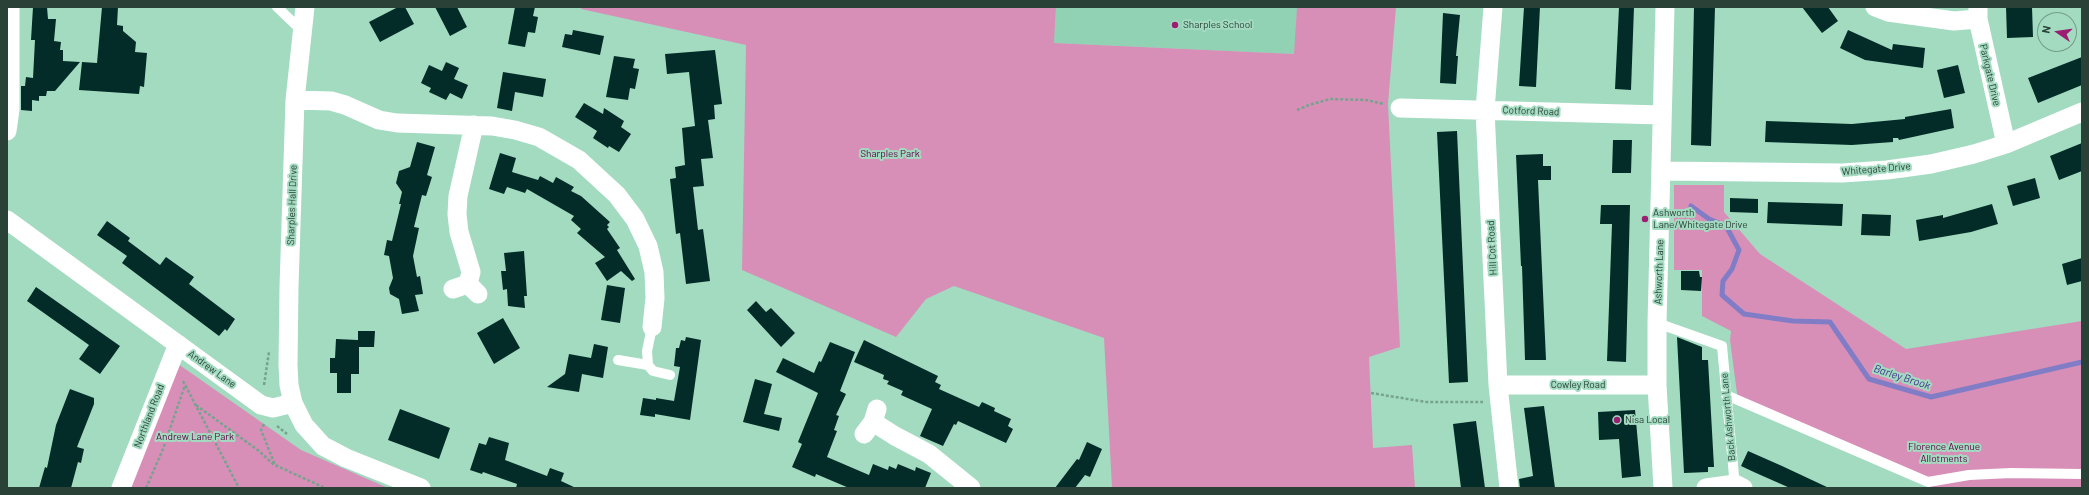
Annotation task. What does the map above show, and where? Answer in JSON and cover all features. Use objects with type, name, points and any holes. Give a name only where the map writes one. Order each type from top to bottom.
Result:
[{"type":"street","points":[[7,131],[10,7]]},
{"type":"street","name":"Sharples Hall Drive","points":[[293,403],[289,385],[288,365],[295,100],[304,7]]},
{"type":"street","name":"Hill Cot Road","points":[[1493,7],[1486,110],[1499,393],[1508,488]]},
{"type":"street","name":"Ashworth Lane","points":[[1664,488],[1657,385],[1657,324],[1665,7]]},
{"type":"street","points":[[1875,7],[1888,12],[1954,21],[1978,13]]},
{"type":"street","name":"Parkgate Drive","points":[[1978,13],[2006,144]]},
{"type":"street","points":[[295,100],[331,102],[345,105],[379,120],[397,123],[474,125],[516,130],[539,137],[579,160],[617,195],[635,219],[648,246],[654,272],[655,298],[652,327]]},
{"type":"street","name":"Cotford Road","points":[[1400,108],[1662,115]]},
{"type":"street","name":"Whitegate Drive","points":[[1662,170],[1842,173],[1887,170],[1931,164],[1974,154],[2006,144],[2082,112]]},
{"type":"street","points":[[466,289],[471,272],[459,232],[457,214],[458,196],[474,125]]},
{"type":"street","name":"Andrew Lane","points":[[7,220],[174,352],[261,404],[273,408],[293,403]]},
{"type":"street","name":"Northland Road","points":[[121,488],[174,352]]},
{"type":"street","name":"Cowley Road","points":[[1499,393],[1657,385]]},
{"type":"street","points":[[293,403],[304,425],[323,446],[346,458],[421,488]]},
{"type":"street","points":[[872,422],[894,436],[929,454],[971,488]]},
{"type":"street","points":[[1706,488],[1738,487]]},
{"type":"lane","points":[[278,7],[302,31]]},
{"type":"lane","name":"Back Ashworth Lane","points":[[1657,324],[1722,346],[1726,394],[1738,487]]},
{"type":"lane","points":[[652,327],[647,351],[648,365],[653,371],[670,375]]},
{"type":"lane","points":[[618,360],[648,365]]},
{"type":"lane","points":[[1726,394],[1928,482],[1969,475],[2011,473],[2082,474]]},
{"type":"path","points":[[1297,110],[1330,99],[1366,100],[1400,108]]},
{"type":"path","points":[[174,352],[185,385],[239,488]]},
{"type":"path","points":[[146,488],[163,449],[185,385]]},
{"type":"path","points":[[1371,393],[1444,403],[1499,393]]},
{"type":"path","points":[[195,404],[259,451],[274,465]]},
{"type":"shaded area","name":"Sharples School","points":[[1056,7],[1297,7],[1295,54],[1054,43]]},
{"type":"green space","name":"Sharples Park","points":[[582,7],[1056,7],[1054,43],[1294,54],[1297,7],[1396,7],[1388,104],[1400,347],[1369,357],[1373,448],[1412,445],[1415,488],[1112,488],[1104,338],[954,286],[926,299],[896,337],[742,270],[746,45],[581,9]]},
{"type":"green space","name":"Florence Avenue Allotments","points":[[1674,185],[1724,185],[1724,212],[1760,254],[1906,349],[2082,321],[2082,488],[1933,488],[1738,401],[1730,340],[1731,331],[1702,316],[1702,270],[1674,270]]},
{"type":"green space","name":"Andrew Lane Park","points":[[171,359],[301,450],[388,488],[120,488]]},
{"type":"building","points":[[33,7],[47,7],[48,19],[56,19],[54,41],[61,42],[60,50],[63,50],[63,61],[80,62],[55,91],[47,91],[46,96],[39,96],[39,101],[32,100],[32,111],[21,110],[21,86],[25,86],[26,77],[33,78],[35,40],[31,40]]},
{"type":"building","points":[[102,7],[118,7],[117,25],[123,26],[123,31],[136,42],[135,52],[147,53],[144,87],[140,86],[139,94],[79,90],[82,62],[97,63]]},
{"type":"building","points":[[398,7],[405,7],[414,24],[380,42],[369,22]]},
{"type":"building","points":[[435,7],[457,7],[467,27],[450,36]]},
{"type":"building","points":[[515,7],[535,7],[533,16],[538,17],[535,33],[528,32],[525,47],[508,44]]},
{"type":"building","points":[[1524,7],[1540,7],[1536,87],[1519,86]]},
{"type":"building","points":[[1619,7],[1634,7],[1631,90],[1615,89]]},
{"type":"building","points":[[1694,7],[1715,7],[1711,146],[1691,145]]},
{"type":"building","points":[[1802,7],[1828,7],[1838,21],[1822,33]]},
{"type":"building","points":[[2006,7],[2032,7],[2033,37],[2007,38]]},
{"type":"building","points":[[1443,13],[1460,15],[1456,56],[1458,56],[1456,84],[1440,83]]},
{"type":"building","points":[[573,30],[604,36],[600,55],[562,47],[565,34],[572,35]]},
{"type":"building","points":[[1848,30],[1892,50],[1893,44],[1925,48],[1923,68],[1865,60],[1840,48]]},
{"type":"building","points":[[715,50],[722,104],[714,105],[715,119],[708,120],[713,158],[701,159],[704,186],[693,187],[698,230],[703,229],[710,281],[686,284],[680,233],[676,234],[670,179],[676,178],[675,167],[685,165],[682,128],[695,126],[689,72],[667,74],[665,54]]},
{"type":"building","points":[[614,56],[635,59],[633,68],[639,69],[635,89],[630,88],[628,100],[606,97]]},
{"type":"building","points":[[2082,57],[2082,85],[2038,103],[2028,78]]},
{"type":"building","points":[[446,62],[459,68],[454,79],[468,85],[462,99],[450,93],[446,100],[429,92],[431,88],[421,83],[429,65],[442,71]]},
{"type":"building","points":[[1958,65],[1965,93],[1944,98],[1937,70]]},
{"type":"building","points":[[503,72],[546,79],[543,97],[515,92],[512,111],[497,108]]},
{"type":"building","points":[[584,103],[603,114],[604,108],[624,121],[621,127],[631,134],[619,152],[609,146],[608,148],[593,138],[597,131],[575,117]]},
{"type":"building","points":[[1951,109],[1954,128],[1899,140],[1898,138],[1893,138],[1893,142],[1852,145],[1765,142],[1766,121],[1852,124],[1905,119],[1905,117]]},
{"type":"building","points":[[1457,131],[1468,382],[1449,383],[1437,132]]},
{"type":"building","points":[[1613,140],[1632,140],[1631,173],[1612,173]]},
{"type":"building","points":[[417,142],[435,147],[427,175],[432,177],[426,196],[422,195],[414,227],[419,228],[413,256],[417,277],[420,276],[423,294],[415,295],[419,311],[402,314],[399,299],[390,294],[389,288],[393,278],[389,256],[384,255],[387,240],[392,241],[401,204],[399,204],[402,192],[396,183],[399,171],[410,167]]},
{"type":"building","points":[[2082,143],[2082,171],[2059,180],[2050,156]]},
{"type":"building","points":[[500,153],[516,158],[512,172],[538,180],[540,176],[553,183],[556,177],[574,187],[571,191],[581,196],[610,222],[607,225],[609,227],[607,229],[620,248],[617,250],[635,279],[632,281],[621,271],[607,281],[595,263],[605,257],[577,233],[581,229],[571,220],[574,216],[527,189],[525,193],[507,187],[504,194],[489,189]]},
{"type":"building","points":[[1543,154],[1543,166],[1551,166],[1551,180],[1538,180],[1546,360],[1525,360],[1516,155]]},
{"type":"building","points":[[2035,178],[2040,198],[2013,206],[2007,186]]},
{"type":"building","points":[[1730,198],[1758,199],[1758,213],[1730,212]]},
{"type":"building","points":[[1768,202],[1843,204],[1842,226],[1767,223]]},
{"type":"building","points":[[1992,204],[1998,224],[1971,232],[1919,241],[1916,220],[1943,215],[1943,218]]},
{"type":"building","points":[[1601,205],[1630,205],[1626,362],[1607,361],[1612,224],[1600,224]]},
{"type":"building","points":[[1862,214],[1891,215],[1890,236],[1861,235]]},
{"type":"building","points":[[107,221],[130,238],[128,241],[160,265],[166,257],[194,277],[189,284],[235,319],[227,331],[225,329],[219,336],[122,263],[127,256],[97,235]]},
{"type":"building","points":[[524,251],[527,296],[524,296],[525,308],[508,306],[507,289],[503,290],[501,271],[506,271],[504,253]]},
{"type":"building","points":[[2082,258],[2082,281],[2067,285],[2062,264]]},
{"type":"building","points":[[1681,271],[1699,271],[1700,277],[1702,277],[1701,291],[1681,290]]},
{"type":"building","points":[[607,285],[625,288],[620,323],[601,320]]},
{"type":"building","points":[[36,287],[120,346],[100,374],[79,359],[89,345],[27,301]]},
{"type":"building","points":[[756,301],[766,312],[771,308],[795,333],[781,347],[747,310]]},
{"type":"building","points":[[503,318],[520,348],[494,364],[477,333]]},
{"type":"building","points":[[358,331],[375,331],[374,347],[359,347],[359,374],[351,374],[351,393],[337,393],[337,373],[330,373],[330,358],[335,358],[336,339],[358,340]]},
{"type":"building","points":[[686,337],[701,340],[690,420],[655,414],[655,417],[640,415],[643,398],[656,400],[656,398],[674,401],[680,367],[674,366],[676,348],[679,348],[681,340],[685,341]]},
{"type":"building","points":[[1677,337],[1702,347],[1702,360],[1708,360],[1714,467],[1708,467],[1708,472],[1684,473]]},
{"type":"building","points":[[864,340],[938,376],[935,382],[941,385],[939,389],[979,407],[982,402],[995,408],[994,411],[1011,419],[1008,426],[1013,429],[1006,443],[958,421],[956,425],[954,424],[943,446],[920,436],[932,409],[901,395],[903,391],[887,384],[889,381],[883,379],[884,375],[854,362]]},
{"type":"building","points":[[830,342],[855,352],[840,391],[846,394],[836,415],[839,416],[834,430],[837,431],[827,457],[869,475],[873,464],[888,470],[889,466],[896,469],[898,464],[915,471],[916,467],[931,473],[925,488],[849,488],[816,474],[815,477],[792,467],[802,444],[798,442],[818,393],[776,372],[783,358],[814,373]]},
{"type":"building","points":[[594,344],[608,347],[603,378],[582,374],[579,392],[547,387],[565,374],[569,354],[591,358]]},
{"type":"building","points":[[755,379],[772,384],[764,414],[782,418],[779,431],[743,422]]},
{"type":"building","points":[[70,389],[94,398],[94,404],[77,447],[84,449],[81,463],[78,462],[71,488],[39,488],[45,467],[47,468],[56,425]]},
{"type":"building","points":[[1544,406],[1555,488],[1520,488],[1519,479],[1533,476],[1524,408]]},
{"type":"building","points":[[400,409],[450,428],[439,459],[388,440]]},
{"type":"building","points":[[1635,410],[1641,476],[1622,478],[1619,439],[1599,440],[1598,412]]},
{"type":"building","points":[[1476,421],[1485,488],[1461,488],[1453,424]]},
{"type":"building","points":[[489,437],[509,443],[505,460],[547,476],[550,468],[564,473],[561,481],[576,488],[516,488],[517,484],[483,472],[482,474],[470,470],[479,443],[486,445]]},
{"type":"building","points":[[1087,442],[1102,449],[1090,477],[1085,475],[1075,488],[1055,488],[1077,459],[1079,460]]},
{"type":"building","points":[[1748,451],[1829,488],[1790,488],[1756,473],[1741,466]]},
{"type":"waterway","name":"Barley Brook","points":[[1691,206],[1709,219],[1726,226],[1739,250],[1732,269],[1723,281],[1722,295],[1744,314],[1793,321],[1830,322],[1869,379],[1931,397],[2082,362]]},
{"type":"place","name":"Sharples School","points":[[1175,25]]},
{"type":"place","name":"Ashworth Lane/Whitegate Drive","points":[[1645,219]]},
{"type":"place","name":"Nisa Local","points":[[1617,420]]}]
